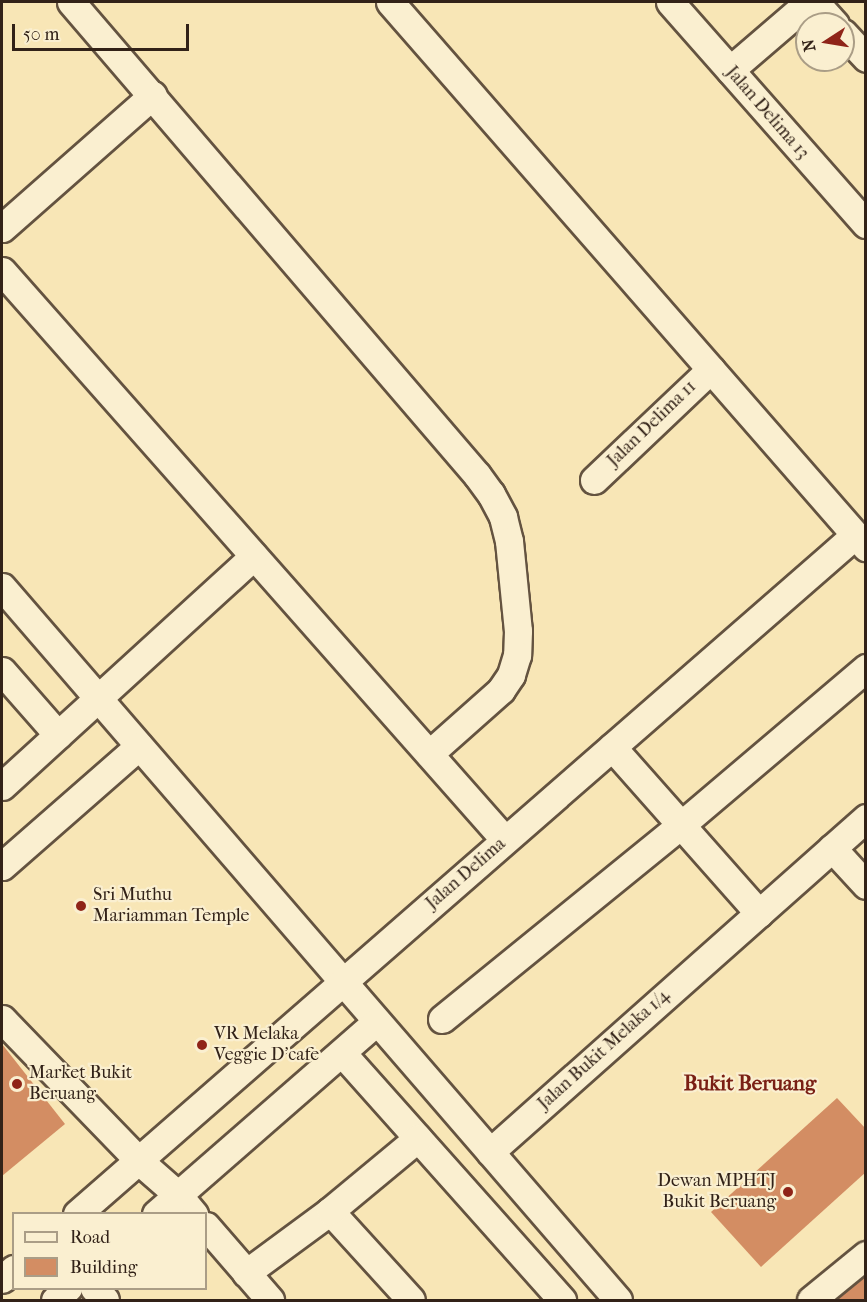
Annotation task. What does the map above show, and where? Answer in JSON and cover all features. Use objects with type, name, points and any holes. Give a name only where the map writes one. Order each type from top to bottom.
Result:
[{"type":"street","points":[[70,2],[153,95],[477,474],[503,517],[509,542],[518,631],[518,655],[511,675],[501,690],[429,754]]},
{"type":"street","points":[[390,2],[860,541]]},
{"type":"street","name":"Jalan Delima 13","points":[[670,2],[866,224]]},
{"type":"street","points":[[730,70],[809,2]]},
{"type":"street","points":[[855,46],[866,58]]},
{"type":"street","points":[[2,228],[153,95]]},
{"type":"street","points":[[2,271],[505,840]]},
{"type":"street","name":"Jalan Delima 11","points":[[594,480],[711,369]]},
{"type":"street","name":"Jalan Delima","points":[[79,1212],[612,747],[860,541]]},
{"type":"street","points":[[2,786],[254,556]]},
{"type":"street","points":[[2,587],[618,1300]]},
{"type":"street","points":[[442,1019],[681,825],[866,668]]},
{"type":"street","points":[[2,671],[58,735]]},
{"type":"street","points":[[2,866],[139,746]]},
{"type":"street","points":[[612,747],[759,913]]},
{"type":"street","name":"Jalan Bukit Melaka 1/4","points":[[490,1152],[866,818]]},
{"type":"street","points":[[832,848],[866,885]]},
{"type":"street","points":[[2,1019],[138,1160],[186,1204]]},
{"type":"street","points":[[162,1212],[186,1204],[377,1021]]},
{"type":"street","points":[[342,1053],[562,1300]]},
{"type":"street","points":[[246,1273],[330,1210],[418,1138]]},
{"type":"street","points":[[330,1210],[411,1300]]},
{"type":"street","points":[[207,1227],[270,1300]]},
{"type":"street","points":[[811,1300],[866,1255]]},
{"type":"building","name":"Market Bukit Beruang","points":[[2,1044],[65,1124],[2,1176]]},
{"type":"building","name":"Dewan MPHTJ Bukit Beruang","points":[[837,1098],[866,1129],[866,1172],[761,1267],[711,1212]]},
{"type":"building","points":[[866,1270],[866,1300],[831,1300]]},
{"type":"place","name":"Sri Muthu Mariamman Temple","points":[[81,906]]},
{"type":"place","name":"VR Melaka Veggie D'cafe","points":[[202,1045]]},
{"type":"place","name":"Market Bukit Beruang","points":[[17,1084]]},
{"type":"place","name":"Dewan MPHTJ Bukit Beruang","points":[[788,1192]]},
{"type":"district","name":"Bukit Beruang","points":[[750,1083]]}]
